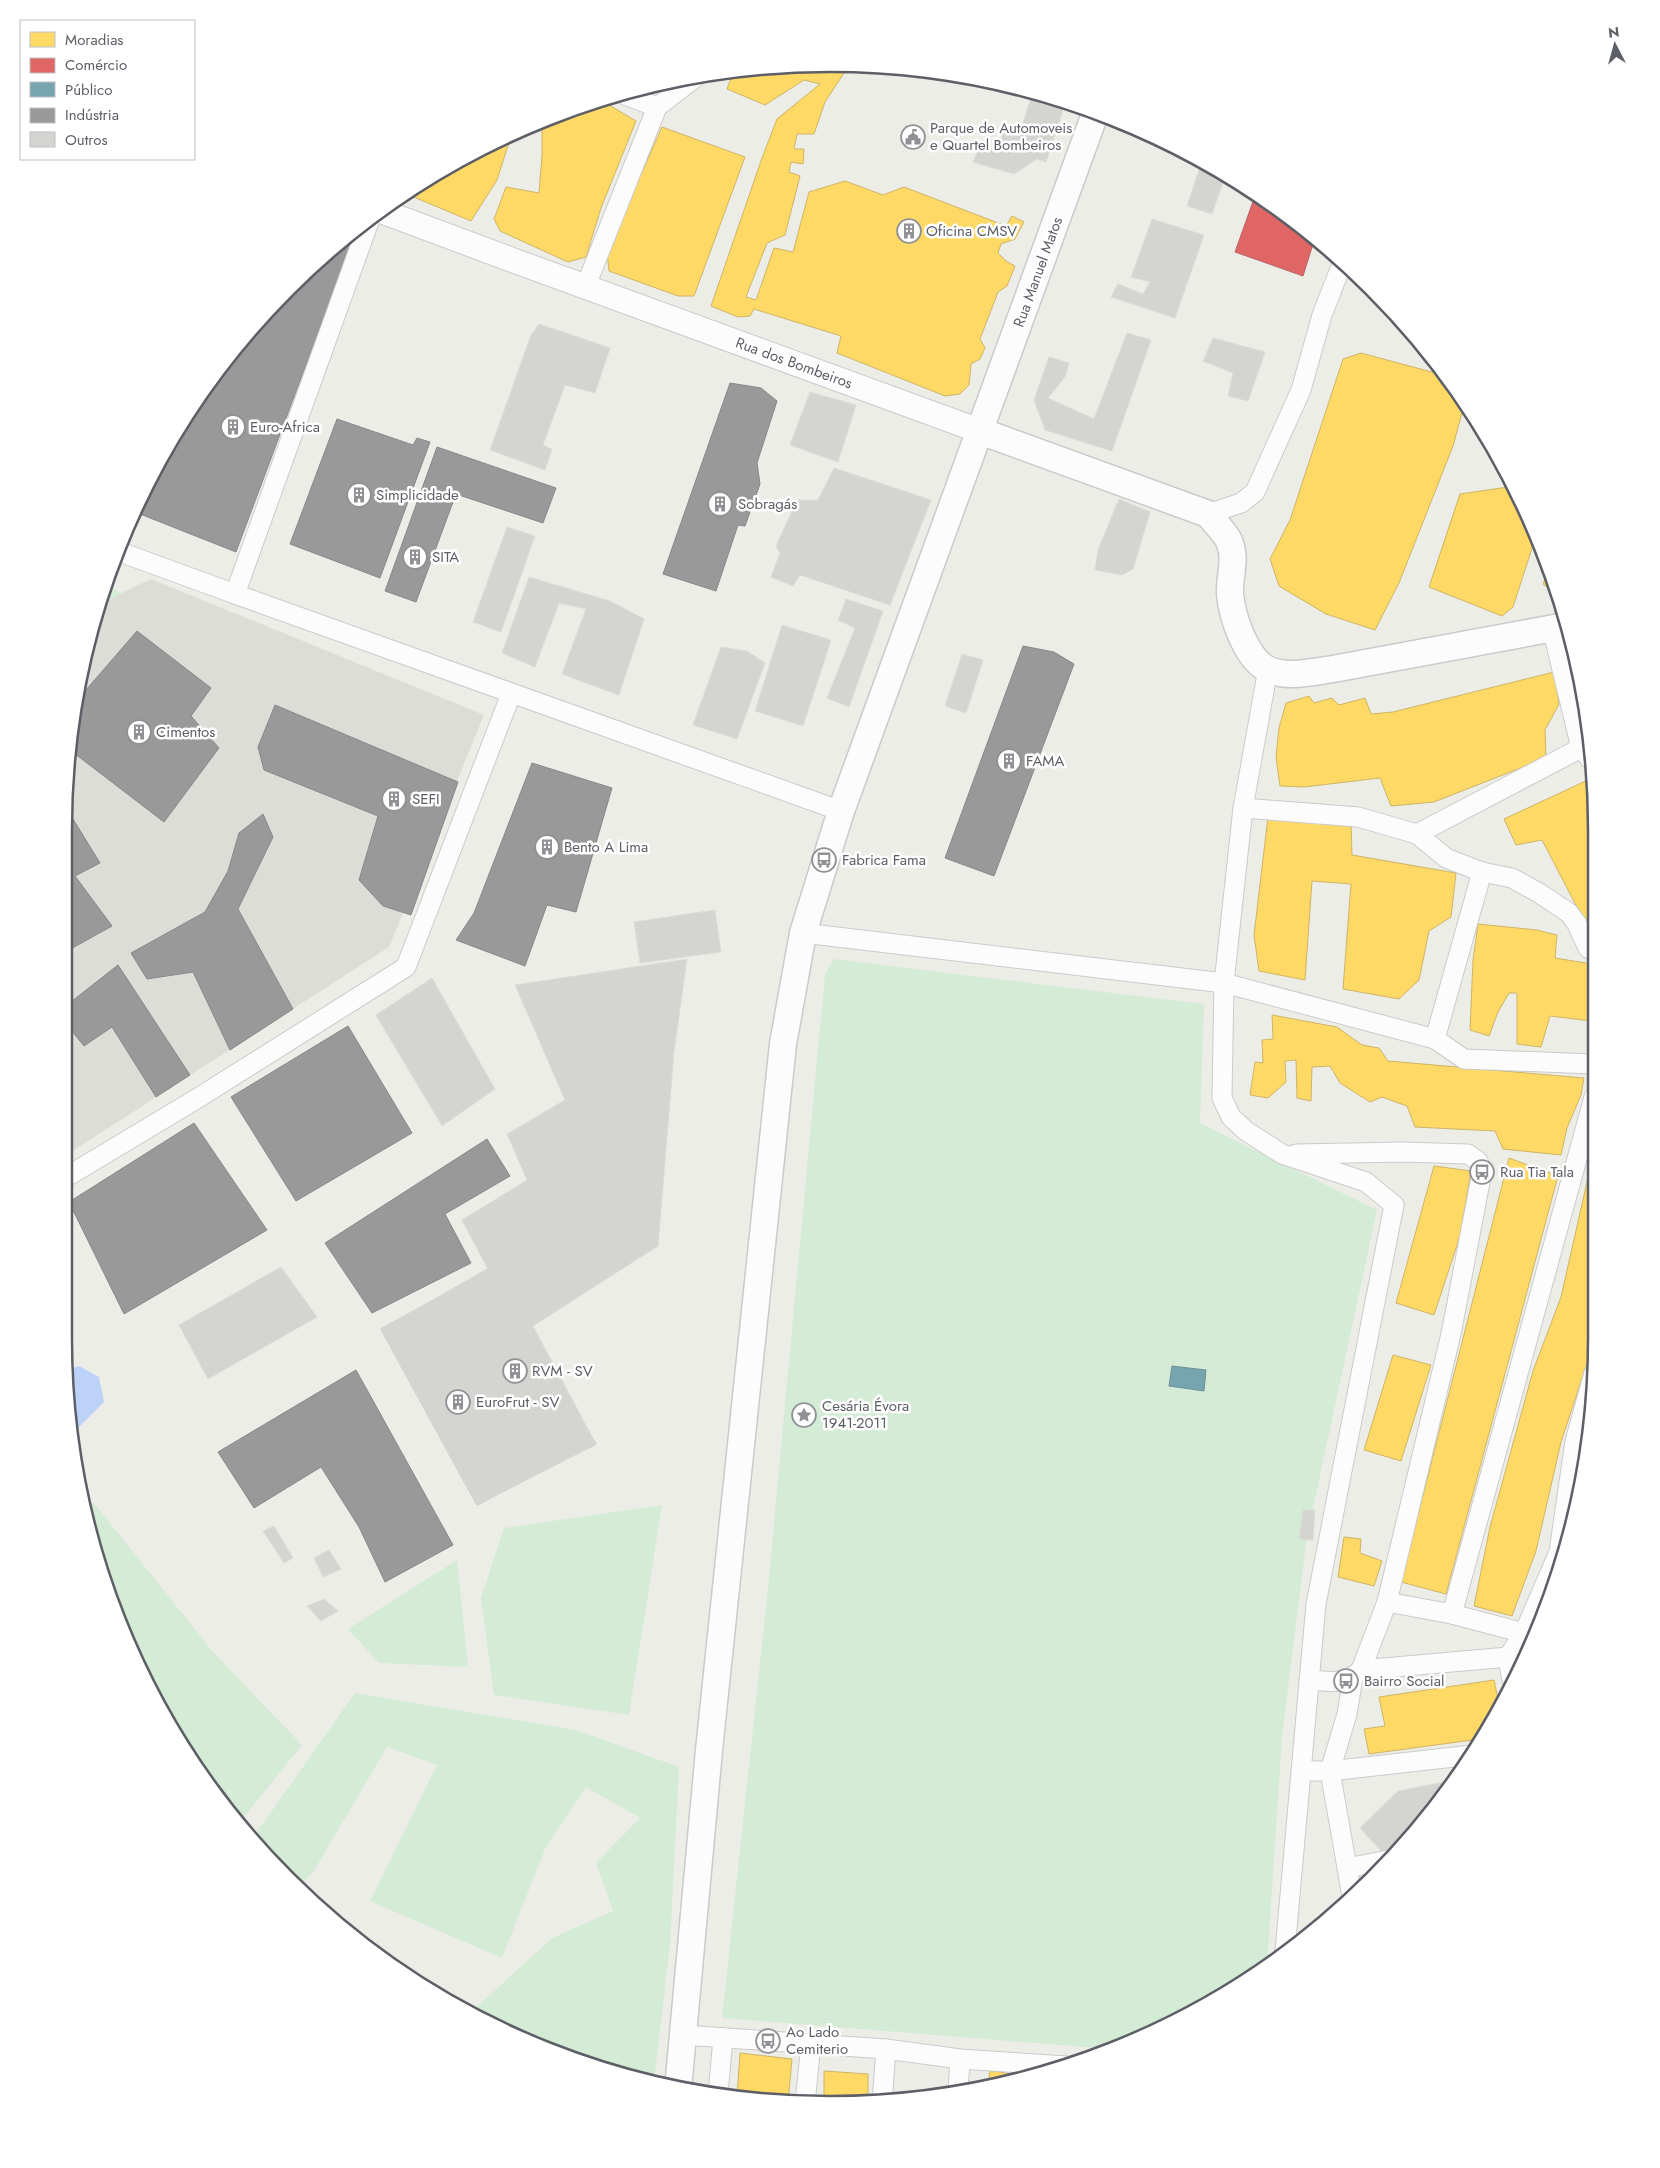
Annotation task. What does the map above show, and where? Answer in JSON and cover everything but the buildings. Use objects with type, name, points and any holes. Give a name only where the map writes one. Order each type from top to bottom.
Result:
[{"type":"main road","name":"Rua Manuel Matos","points":[[679,2080],[709,1750],[783,1044],[803,933],[841,811],[1093,120]]},
{"type":"main road","name":"Rua dos Bombeiros","points":[[980,431],[1208,514]]},
{"type":"main road","points":[[1208,514],[1229,540],[1233,557],[1230,593],[1237,626],[1249,652],[1268,670],[1295,674],[1333,669],[1559,627]]},
{"type":"street","points":[[584,288],[657,107],[683,87]]},
{"type":"street","points":[[633,98],[657,107]]},
{"type":"street","name":"Rua dos Bombeiros","points":[[389,214],[584,288],[691,325],[980,431]]},
{"type":"street","points":[[235,594],[365,232]]},
{"type":"street","points":[[1208,514],[1241,502],[1255,492],[1300,390],[1322,315],[1340,270]]},
{"type":"street","points":[[125,554],[841,811]]},
{"type":"street","points":[[1559,627],[1582,738]]},
{"type":"street","points":[[1268,670],[1243,808],[1224,983],[1222,1098],[1231,1117],[1246,1131],[1282,1154],[1366,1182],[1394,1205],[1316,1604],[1286,1943]]},
{"type":"street","points":[[72,1174],[198,1098],[406,967],[511,694]]},
{"type":"street","points":[[1417,834],[1583,755]]},
{"type":"street","points":[[1243,808],[1358,816],[1417,834],[1446,858],[1482,872],[1512,878],[1568,913],[1577,924],[1588,948]]},
{"type":"street","points":[[1435,1039],[1482,872]]},
{"type":"street","points":[[803,933],[1224,983],[1435,1039],[1464,1059],[1588,1064]]},
{"type":"street","points":[[1452,1614],[1588,1119]]},
{"type":"street","points":[[1282,1154],[1403,1152],[1468,1154],[1478,1160],[1482,1172],[1451,1334],[1387,1602],[1357,1674],[1330,1771],[1351,1888]]},
{"type":"street","points":[[1561,1536],[1575,1441],[1584,1409]]},
{"type":"street","points":[[1387,1602],[1452,1614],[1526,1637]]},
{"type":"street","points":[[1309,1680],[1346,1681],[1357,1674],[1508,1657],[1523,1643]]},
{"type":"street","points":[[1508,1657],[1510,1670]]},
{"type":"street","points":[[1302,1771],[1330,1771],[1462,1756]]},
{"type":"street","points":[[1347,1868],[1377,1862]]},
{"type":"street","points":[[683,2035],[886,2049],[1031,2068]]},
{"type":"street","points":[[719,2087],[723,2038]]},
{"type":"street","points":[[806,2095],[810,2044]]},
{"type":"street","points":[[883,2094],[886,2049]]},
{"type":"street","points":[[958,2084],[960,2058]]},
{"type":"shaded area","points":[[151,579],[484,715],[389,947],[72,1151],[72,830],[74,780],[87,682],[98,634],[109,599]]},
{"type":"green space","points":[[112,589],[121,593],[108,602]]},
{"type":"green space","points":[[834,959],[1204,1004],[1200,1123],[1377,1210],[1307,1536],[1282,1737],[1268,1956],[1209,1994],[1120,2038],[1093,2048],[722,2018],[768,1588],[825,974]]},
{"type":"green space","points":[[91,1502],[97,1507],[214,1653],[302,1745],[244,1817],[200,1759],[174,1717],[151,1673],[130,1628],[113,1581],[98,1534]]},
{"type":"green space","points":[[662,1505],[629,1715],[494,1695],[481,1598],[504,1528]]},
{"type":"green space","points":[[457,1560],[468,1667],[379,1663],[348,1629]]},
{"type":"green space","points":[[355,1693],[576,1730],[679,1767],[670,1944],[655,2075],[587,2055],[540,2038],[476,2007],[552,1938],[613,1911],[596,1863],[640,1818],[586,1787],[545,1849],[502,1958],[370,1901],[437,1765],[387,1747],[315,1869],[303,1882],[256,1833]]},
{"type":"water","points":[[79,1366],[99,1377],[104,1402],[78,1428],[74,1388],[73,1368]]},
{"type":"place","name":"Parque de Automoveis e Quartel Bombeiros","points":[[913,137]]},
{"type":"place","name":"Oficina CMSV","points":[[909,231]]},
{"type":"place","name":"Euro-Africa","points":[[233,427]]},
{"type":"place","name":"Simplicidade","points":[[359,495]]},
{"type":"place","name":"Sobragás","points":[[720,504]]},
{"type":"place","name":"SITA","points":[[415,557]]},
{"type":"place","name":"Cimentos","points":[[139,732]]},
{"type":"place","name":"FAMA","points":[[1009,761]]},
{"type":"place","name":"SEFI","points":[[394,799]]},
{"type":"place","name":"Bento A Lima","points":[[547,847]]},
{"type":"place","name":"Fabrica Fama","points":[[824,860]]},
{"type":"place","name":"Rua Tia Tala","points":[[1482,1172]]},
{"type":"place","name":"RVM - SV","points":[[515,1371]]},
{"type":"place","name":"EuroFrut - SV","points":[[458,1402]]},
{"type":"place","name":"Cesária Évora 1941-2011","points":[[804,1415]]},
{"type":"place","name":"Bairro Social","points":[[1346,1681]]},
{"type":"place","name":"Ao Lado Cemiterio","points":[[768,2041]]}]
